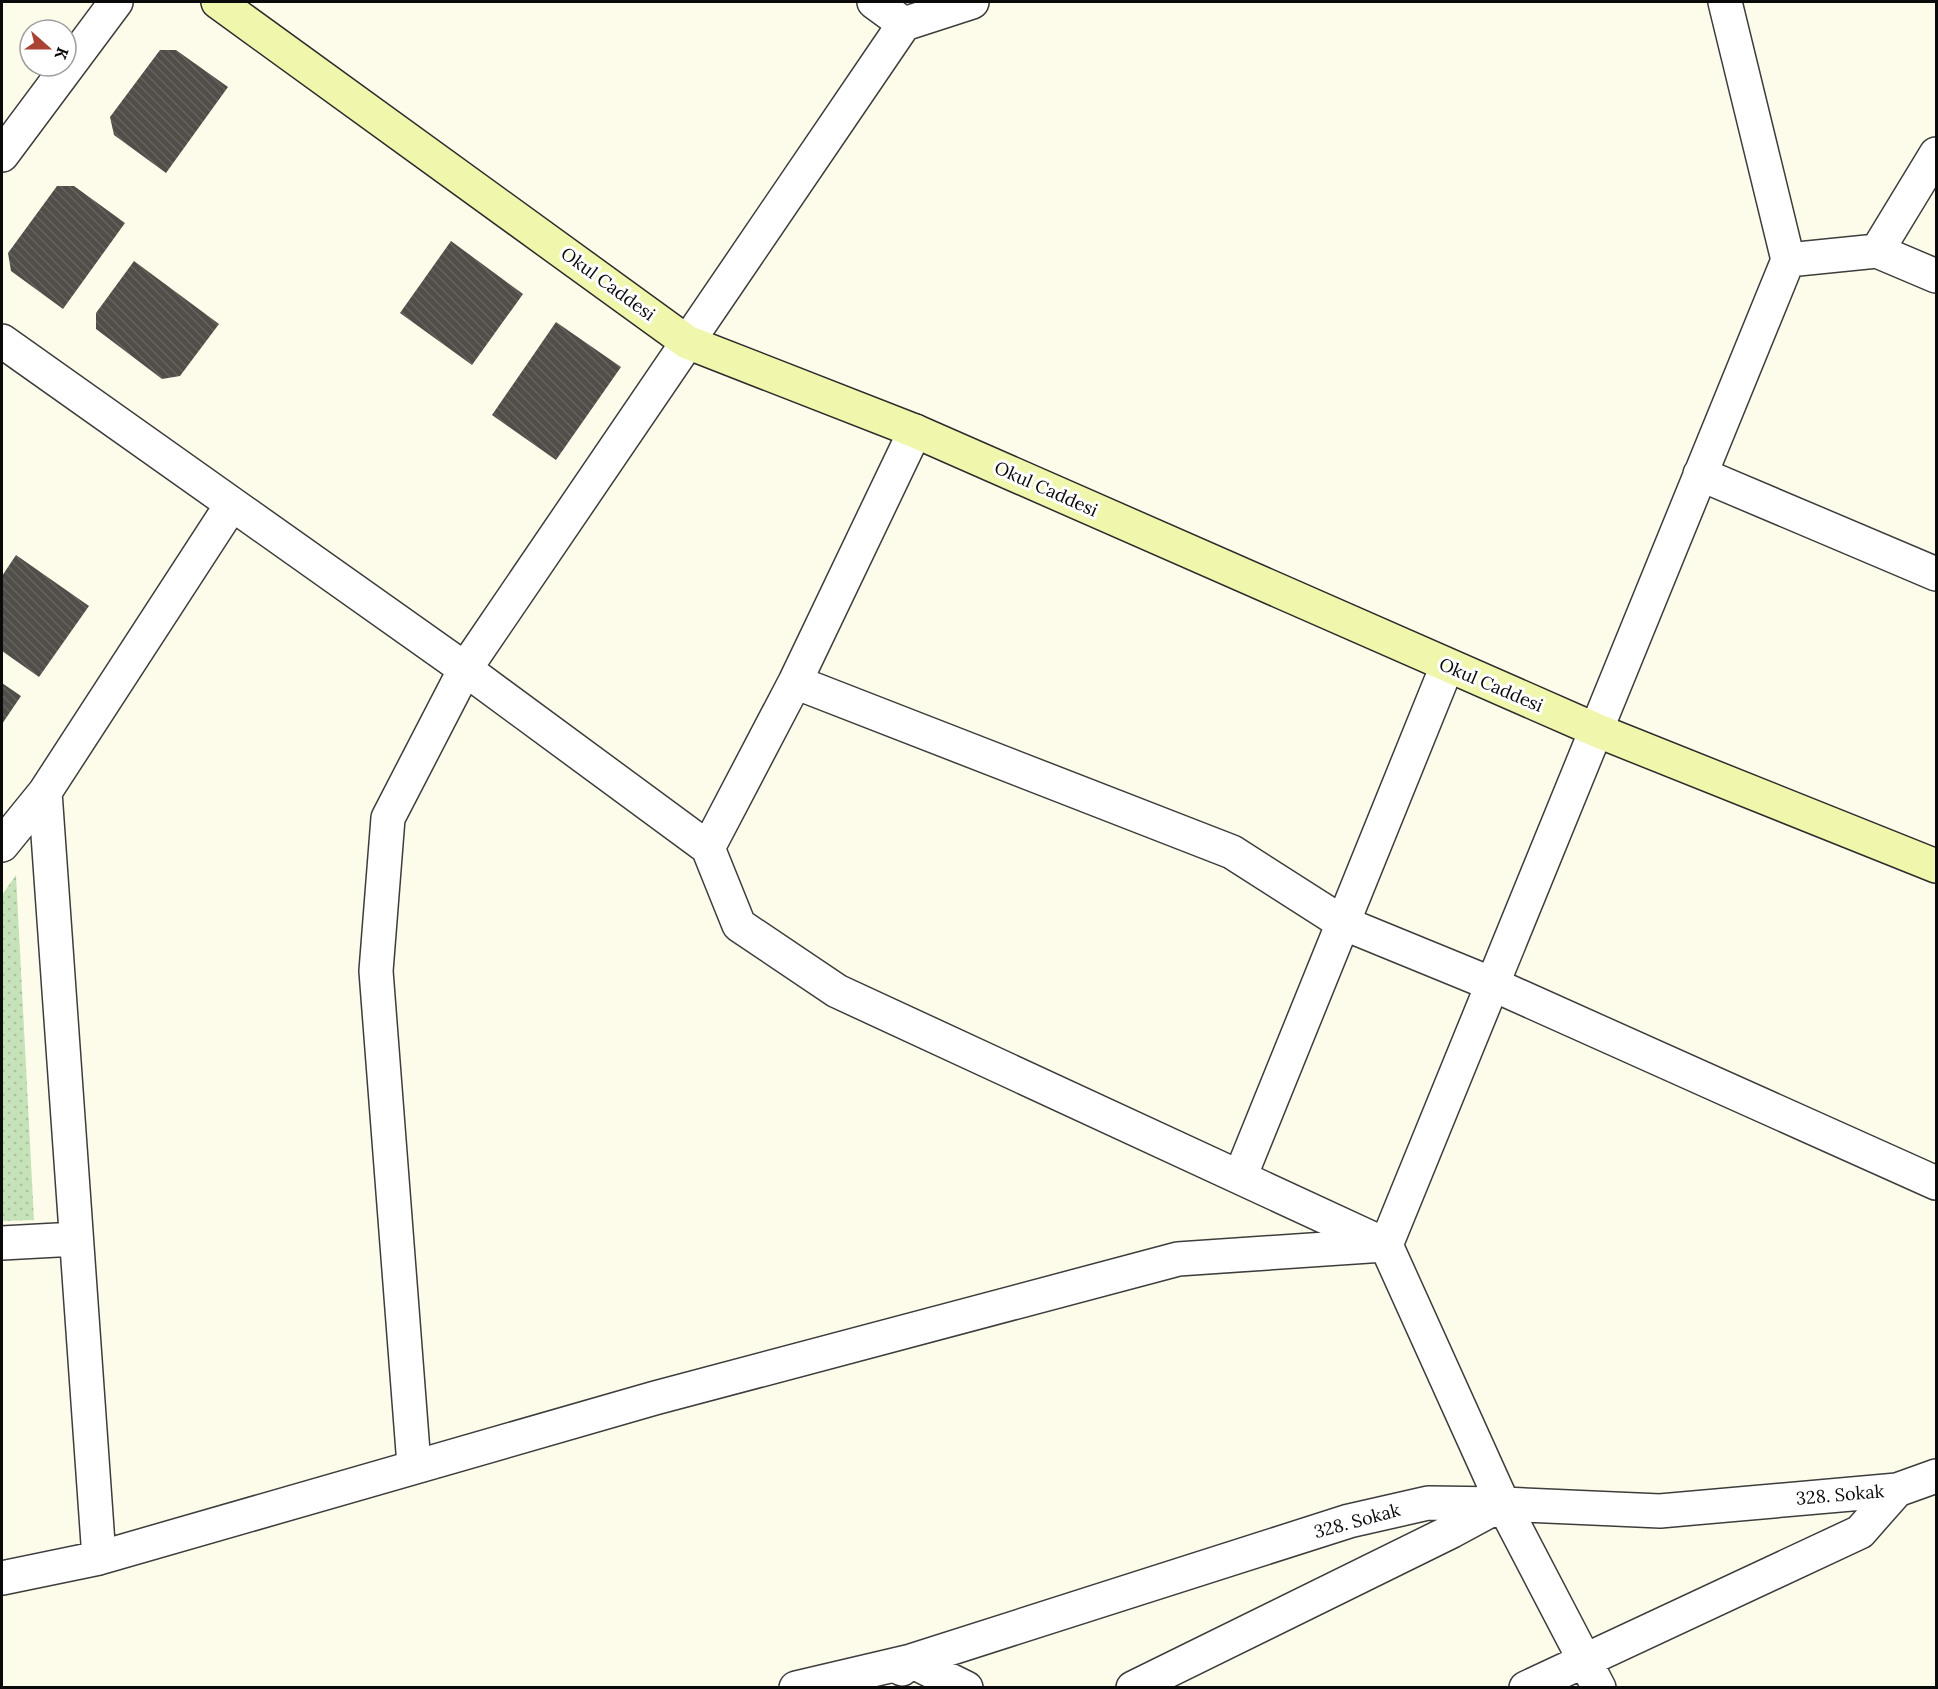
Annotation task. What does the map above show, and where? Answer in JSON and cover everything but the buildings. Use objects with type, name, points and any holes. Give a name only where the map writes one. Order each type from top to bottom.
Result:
[{"type":"street","points":[[2,155],[116,2]]},
{"type":"street","name":"Okul Caddesi","points":[[218,2],[687,342],[915,431],[1596,730],[1936,866]]},
{"type":"street","points":[[874,2],[904,24]]},
{"type":"street","points":[[414,1465],[376,971],[388,818],[465,669],[904,24],[972,2]]},
{"type":"street","points":[[1386,1245],[1788,260],[1725,2]]},
{"type":"street","points":[[1877,250],[1936,154]]},
{"type":"street","points":[[1788,260],[1877,250],[1936,276]]},
{"type":"street","points":[[2,341],[465,669],[708,848],[739,925],[837,992],[1386,1245],[1503,1504],[1593,1674]]},
{"type":"street","points":[[708,848],[795,682],[915,431]]},
{"type":"street","points":[[1700,474],[1936,574]]},
{"type":"street","points":[[2,845],[45,792],[232,504]]},
{"type":"street","points":[[1240,1177],[1447,666]]},
{"type":"street","points":[[795,682],[1232,852],[1343,923],[1492,984],[1936,1183]]},
{"type":"street","points":[[45,792],[99,1558]]},
{"type":"street","points":[[2,1243],[76,1239]]},
{"type":"street","points":[[2,1578],[99,1558],[414,1465],[655,1398],[1178,1259],[1386,1245]]},
{"type":"street","name":"328. Sokak","points":[[796,1688],[911,1661],[1348,1521],[1428,1503],[1660,1511],[1897,1490],[1936,1476]]},
{"type":"street","points":[[1526,1688],[1593,1674],[1860,1532],[1897,1490]]},
{"type":"street","points":[[1133,1688],[1503,1504]]},
{"type":"street","points":[[884,1688],[911,1661],[966,1688]]},
{"type":"green space","points":[[16,875],[34,1220],[2,1221],[2,895]]}]
